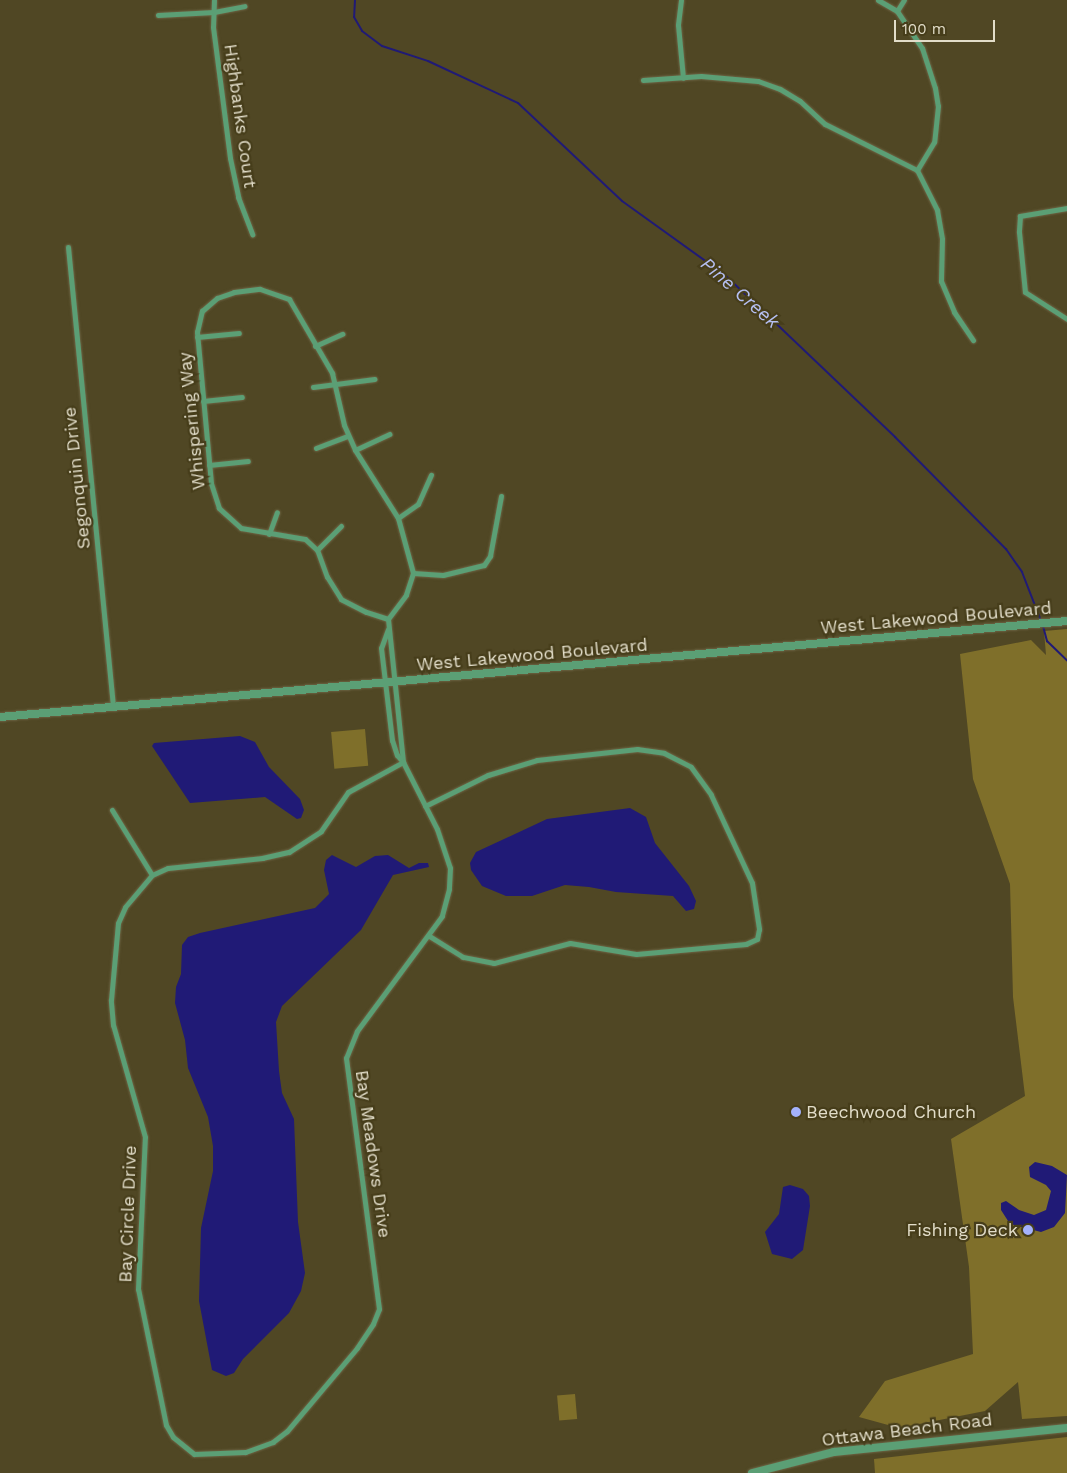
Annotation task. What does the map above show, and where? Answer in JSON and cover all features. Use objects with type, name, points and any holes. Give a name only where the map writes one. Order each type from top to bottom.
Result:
[{"type":"street","name":"Highbanks Court","points":[[214,0],[230,158],[238,197],[252,234]]},
{"type":"street","points":[[681,0],[678,25],[683,78]]},
{"type":"street","points":[[878,0],[897,11],[922,48],[938,106],[934,142],[917,170]]},
{"type":"street","points":[[897,11],[904,0]]},
{"type":"street","points":[[158,15],[214,12],[244,6]]},
{"type":"street","points":[[644,80],[731,77],[758,81],[780,89],[826,124],[917,170],[937,210],[942,239],[941,281],[954,312],[973,340]]},
{"type":"street","points":[[1067,208],[1020,216],[1025,292],[1067,318]]},
{"type":"street","name":"Segonquin Drive","points":[[68,247],[113,707]]},
{"type":"street","name":"Whispering Way","points":[[317,550],[305,539],[241,528],[223,514],[213,494],[203,401],[198,337],[199,316],[210,302],[224,294],[244,290],[269,290],[289,299],[336,385],[348,436],[398,518],[413,573]]},
{"type":"street","points":[[198,337],[239,333]]},
{"type":"street","points":[[315,346],[342,334]]},
{"type":"street","points":[[313,388],[374,379]]},
{"type":"street","points":[[203,401],[242,397]]},
{"type":"street","points":[[355,450],[390,434]]},
{"type":"street","points":[[316,448],[348,436]]},
{"type":"street","points":[[209,465],[248,461]]},
{"type":"street","points":[[398,518],[418,504],[431,475]]},
{"type":"street","points":[[388,629],[388,619],[406,595],[413,573],[443,576],[484,565],[490,556],[501,496]]},
{"type":"street","points":[[269,534],[277,512]]},
{"type":"street","points":[[341,526],[317,550],[327,577],[341,599],[366,612],[388,619]]},
{"type":"street","name":"West Lakewood Boulevard","points":[[0,717],[1067,621]]},
{"type":"street","name":"Bay Meadows Drive","points":[[388,629],[396,682],[403,762]]},
{"type":"street","name":"Bay Meadows Drive","points":[[194,1454],[245,1452],[273,1442],[300,1415],[373,1324],[380,1296],[346,1058],[357,1030],[429,936],[442,916],[447,902],[450,868],[445,847],[403,762],[397,755],[392,740],[382,648],[388,629]]},
{"type":"street","points":[[425,806],[488,775],[537,760],[637,749],[664,753],[697,773],[715,802],[752,883],[758,917],[757,939],[746,944],[636,954],[570,943],[494,963],[463,957],[429,936]]},
{"type":"street","points":[[112,810],[152,875],[168,868],[262,858],[289,852],[321,831],[348,792],[403,762]]},
{"type":"street","name":"Bay Circle Drive","points":[[152,875],[125,907],[118,923],[112,1000],[113,1025],[145,1137],[138,1289],[142,1312],[166,1425],[173,1437],[194,1454]]},
{"type":"street","name":"Ottawa Beach Road","points":[[752,1473],[834,1452],[1067,1428]]},
{"type":"shaded area","points":[[1067,629],[1067,1416],[1022,1419],[1018,1382],[985,1411],[899,1428],[859,1417],[885,1381],[973,1354],[969,1267],[951,1139],[1025,1096],[1013,997],[1010,884],[973,779],[960,654],[1031,640],[1046,655],[1044,631]]},
{"type":"shaded area","points":[[365,729],[368,766],[334,769],[331,732]]},
{"type":"shaded area","points":[[240,736],[255,742],[269,767],[300,799],[304,810],[301,818],[297,819],[265,797],[190,803],[152,746],[154,743]]},
{"type":"shaded area","points":[[630,808],[646,817],[655,843],[689,886],[696,901],[694,909],[686,911],[673,896],[616,892],[565,885],[532,896],[506,896],[482,886],[471,870],[470,863],[476,852],[547,819]]},
{"type":"shaded area","points":[[332,855],[356,867],[375,856],[388,855],[409,868],[419,863],[428,863],[429,867],[393,875],[361,930],[282,1006],[276,1022],[279,1071],[282,1093],[294,1119],[298,1222],[305,1273],[301,1291],[289,1313],[243,1359],[234,1373],[226,1376],[212,1370],[199,1301],[201,1228],[213,1171],[213,1146],[208,1117],[188,1068],[185,1040],[175,1003],[176,987],[181,974],[182,945],[188,937],[200,933],[315,908],[329,894],[324,870],[326,860]]},
{"type":"shaded area","points":[[1035,1162],[1052,1166],[1067,1175],[1065,1213],[1054,1227],[1041,1232],[1010,1224],[1001,1210],[1001,1203],[1006,1201],[1019,1210],[1034,1215],[1046,1210],[1051,1191],[1046,1185],[1030,1177],[1029,1167]]},
{"type":"shaded area","points":[[790,1185],[803,1189],[809,1196],[810,1206],[803,1250],[792,1259],[772,1254],[765,1232],[779,1214],[783,1187]]},
{"type":"shaded area","points":[[575,1394],[577,1419],[559,1420],[557,1396]]},
{"type":"shaded area","points":[[1067,1437],[1067,1473],[875,1473],[874,1459]]},
{"type":"waterway","name":"Pine Creek","points":[[355,0],[354,17],[362,31],[382,46],[428,61],[518,103],[622,201],[725,275],[895,437],[1006,549],[1022,572],[1041,621]]},
{"type":"waterway","name":"Pine Creek","points":[[1043,626],[1047,641],[1067,660]]},
{"type":"place","name":"Beechwood Church","points":[[796,1112]]},
{"type":"place","name":"Fishing Deck","points":[[1028,1230]]}]
